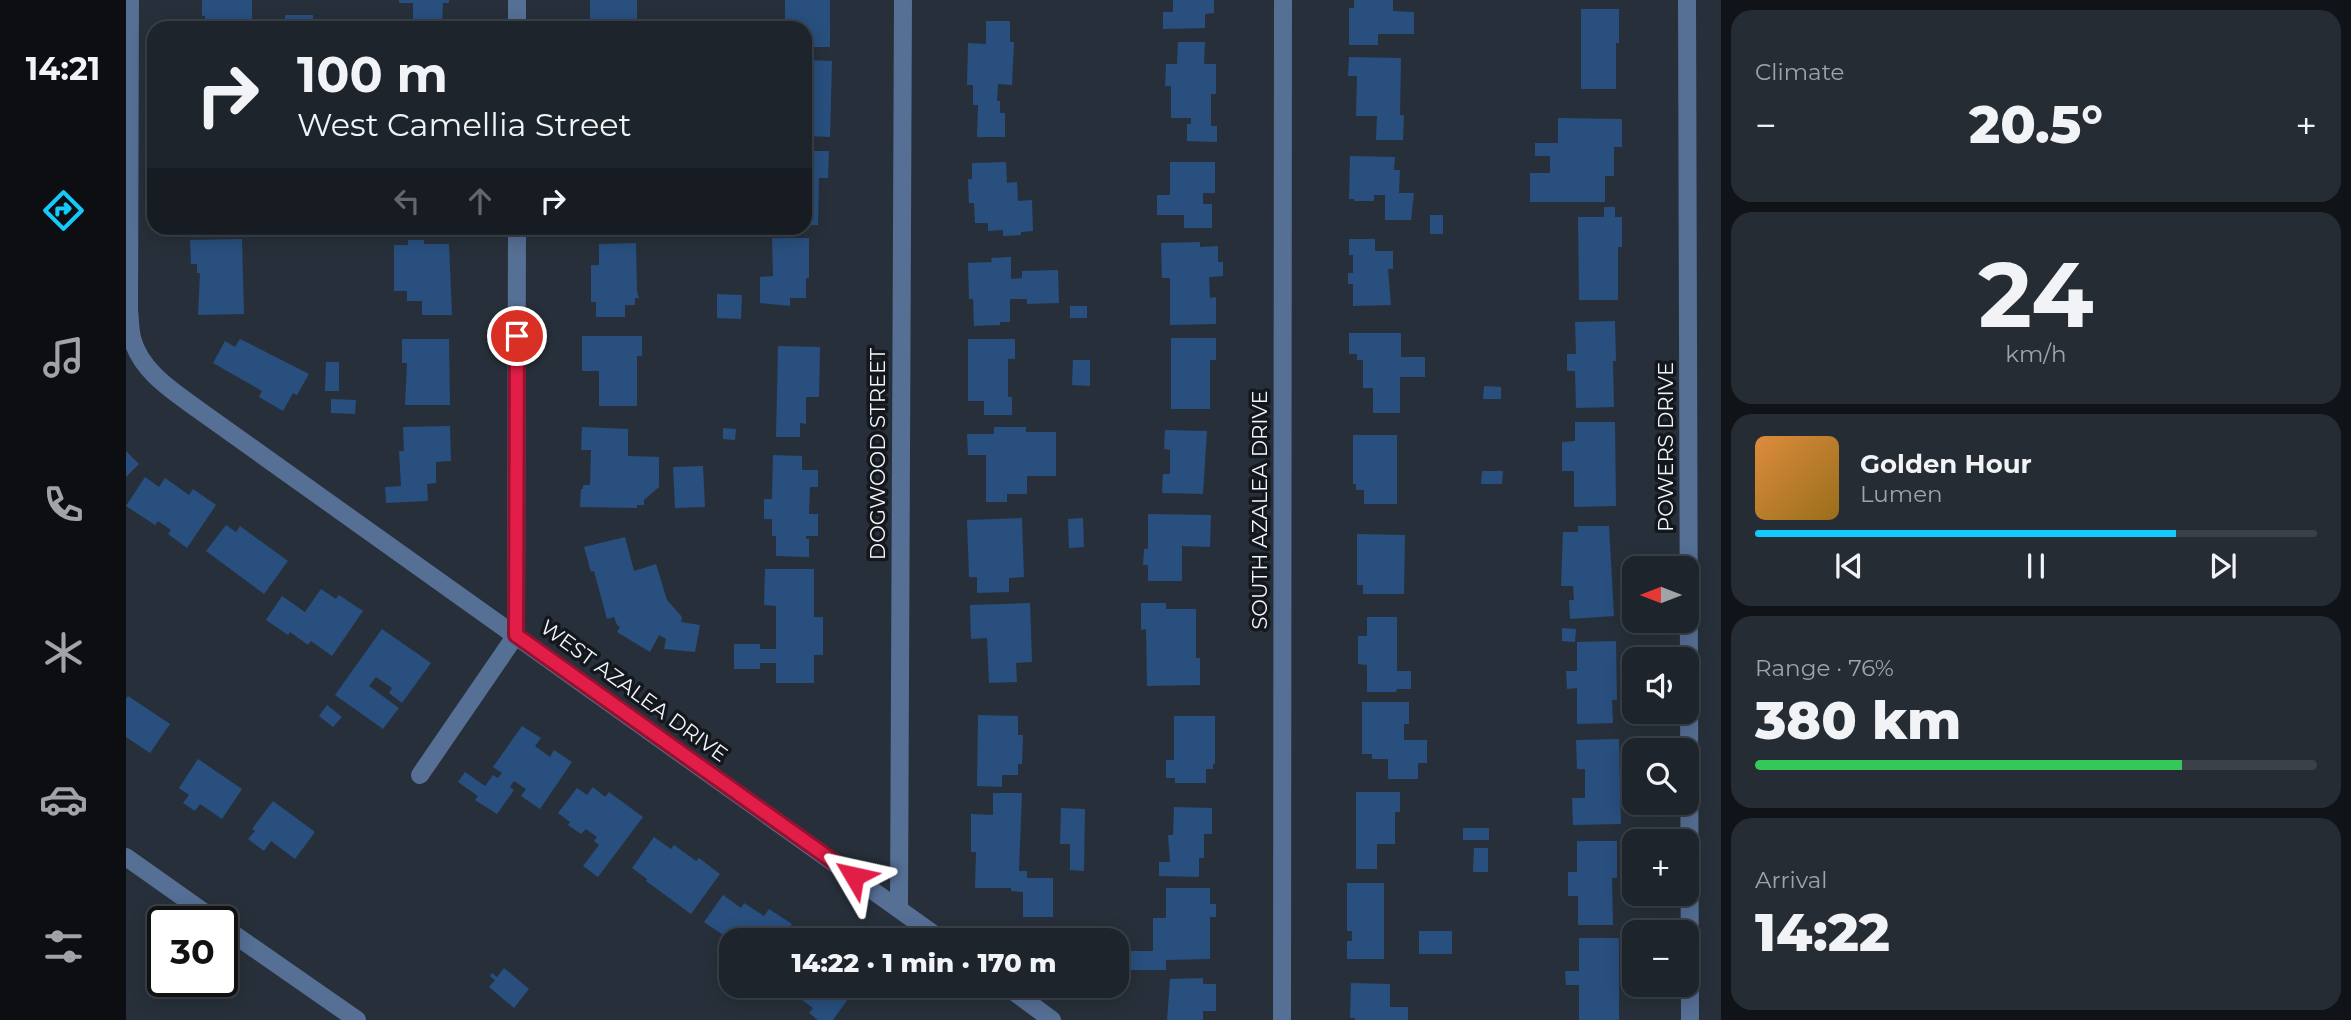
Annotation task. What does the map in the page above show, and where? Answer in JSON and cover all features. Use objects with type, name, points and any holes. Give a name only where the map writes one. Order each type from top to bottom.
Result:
[{"type":"street","name":"WEST AZALEA DRIVE","points":[[130,0],[129,310],[133,340],[147,367],[196,408],[926,928]]},
{"type":"street","points":[[517,0],[517,21]]},
{"type":"street","name":"DOGWOOD STREET","points":[[899,908],[902,0]]},
{"type":"street","name":"SOUTH AZALEA DRIVE","points":[[1282,1020],[1283,0]]},
{"type":"street","name":"POWERS DRIVE","points":[[1687,0],[1690,1020]]},
{"type":"street","points":[[420,775],[516,635],[517,235]]},
{"type":"street","points":[[126,857],[195,906]]},
{"type":"street","points":[[238,937],[357,1020]]},
{"type":"street","points":[[1022,998],[1052,1020]]},
{"type":"building","points":[[202,0],[252,0],[252,21],[205,21],[205,16],[202,16]]},
{"type":"building","points":[[399,0],[449,0],[449,3],[443,3],[442,21],[413,21],[413,3],[399,3]]},
{"type":"building","points":[[590,0],[637,0],[637,21],[590,21]]},
{"type":"building","points":[[785,0],[830,0],[830,47],[812,47],[812,21],[785,21]]},
{"type":"building","points":[[1173,0],[1214,0],[1214,13],[1205,14],[1205,28],[1163,29],[1163,12],[1173,12]]},
{"type":"building","points":[[1354,0],[1393,0],[1393,11],[1414,12],[1414,34],[1378,34],[1378,45],[1349,45],[1349,8],[1354,8]]},
{"type":"building","points":[[1581,9],[1619,9],[1616,89],[1581,89]]},
{"type":"building","points":[[285,15],[313,15],[313,21],[285,21]]},
{"type":"building","points":[[986,21],[1010,21],[1010,42],[1014,42],[1012,85],[998,84],[997,101],[1000,101],[1000,113],[1005,113],[1005,137],[977,137],[978,105],[973,105],[973,85],[967,85],[968,43],[986,44]]},
{"type":"building","points":[[1178,42],[1205,42],[1204,64],[1216,64],[1216,94],[1211,94],[1211,126],[1217,126],[1217,142],[1187,141],[1187,124],[1191,124],[1191,118],[1171,118],[1171,86],[1165,86],[1166,64],[1177,64]]},
{"type":"building","points":[[1349,57],[1401,58],[1400,115],[1404,115],[1403,140],[1376,140],[1377,116],[1356,116],[1357,76],[1348,76]]},
{"type":"building","points":[[812,60],[832,61],[830,137],[812,136]]},
{"type":"building","points":[[1558,118],[1622,119],[1622,147],[1614,147],[1614,176],[1605,176],[1605,202],[1530,202],[1530,173],[1550,173],[1550,156],[1535,156],[1535,143],[1558,143]]},
{"type":"building","points":[[812,151],[829,151],[828,178],[819,178],[818,225],[812,225]]},
{"type":"building","points":[[1350,156],[1395,157],[1394,170],[1400,170],[1399,193],[1414,193],[1411,220],[1385,220],[1385,195],[1374,195],[1374,201],[1349,199]]},
{"type":"building","points":[[1006,162],[1007,183],[1017,182],[1018,201],[1032,200],[1033,231],[1021,232],[1021,235],[1003,236],[1003,230],[988,231],[988,223],[975,223],[974,203],[969,203],[968,179],[972,179],[972,163]]},
{"type":"building","points":[[1170,162],[1215,162],[1215,193],[1203,193],[1203,204],[1212,204],[1212,228],[1184,228],[1184,215],[1157,215],[1157,195],[1170,195]]},
{"type":"building","points":[[1604,207],[1615,207],[1615,217],[1622,217],[1622,247],[1618,247],[1618,300],[1579,300],[1578,217],[1604,217]]},
{"type":"building","points":[[1430,215],[1443,215],[1443,234],[1430,234]]},
{"type":"building","points":[[772,238],[809,238],[806,298],[790,298],[790,306],[760,303],[760,277],[773,276]]},
{"type":"building","points":[[242,239],[244,314],[198,315],[200,273],[197,273],[197,264],[191,264],[190,240]]},
{"type":"building","points":[[1349,239],[1375,239],[1375,251],[1393,251],[1393,269],[1388,269],[1391,305],[1353,306],[1353,284],[1348,284],[1348,273],[1353,273],[1353,255],[1349,255]]},
{"type":"building","points":[[408,240],[424,240],[424,244],[449,244],[452,315],[422,315],[422,301],[407,301],[407,291],[394,291],[394,245],[408,245]]},
{"type":"building","points":[[1200,242],[1200,247],[1218,246],[1218,262],[1223,262],[1223,276],[1209,277],[1210,298],[1216,297],[1216,324],[1170,325],[1170,278],[1162,278],[1161,243]]},
{"type":"building","points":[[636,243],[639,298],[635,298],[635,305],[625,305],[625,317],[596,317],[596,302],[591,302],[591,265],[599,265],[599,244]]},
{"type":"building","points":[[1011,257],[1011,279],[1022,278],[1022,271],[1058,270],[1059,303],[1027,304],[1027,299],[1010,299],[1010,322],[974,326],[973,299],[969,299],[968,263],[992,262],[991,258]]},
{"type":"building","points":[[717,294],[742,295],[741,319],[717,318]]},
{"type":"building","points":[[1070,306],[1087,306],[1087,318],[1070,318]]},
{"type":"building","points":[[1615,321],[1614,407],[1576,408],[1575,371],[1567,371],[1567,354],[1576,354],[1575,322]]},
{"type":"building","points":[[1349,333],[1401,333],[1401,357],[1425,357],[1425,377],[1400,377],[1400,413],[1373,413],[1373,388],[1363,388],[1363,360],[1357,360],[1357,354],[1349,354]]},
{"type":"building","points":[[582,336],[642,336],[642,356],[637,356],[637,406],[599,406],[599,371],[582,371]]},
{"type":"building","points":[[1171,338],[1216,338],[1216,360],[1210,360],[1210,409],[1171,409]]},
{"type":"building","points":[[240,339],[309,374],[297,395],[293,393],[283,411],[259,397],[262,391],[213,363],[225,341],[235,347]]},
{"type":"building","points":[[402,339],[449,339],[450,405],[405,405],[407,363],[402,363]]},
{"type":"building","points":[[968,339],[1015,339],[1015,359],[1008,359],[1008,397],[1012,397],[1012,415],[984,415],[984,401],[968,401]]},
{"type":"building","points":[[778,346],[820,347],[819,397],[806,397],[806,424],[800,423],[800,437],[776,437]]},
{"type":"building","points":[[1073,360],[1090,360],[1090,386],[1072,385]]},
{"type":"building","points":[[326,362],[339,362],[339,391],[325,391]]},
{"type":"building","points":[[1484,386],[1501,387],[1501,399],[1483,399]]},
{"type":"building","points":[[331,399],[356,400],[355,414],[331,413]]},
{"type":"building","points":[[1575,422],[1615,422],[1616,506],[1574,507],[1574,471],[1562,471],[1562,442],[1575,441]]},
{"type":"building","points":[[450,426],[451,461],[436,462],[436,483],[427,484],[428,501],[386,503],[385,487],[401,486],[399,451],[404,451],[403,427]]},
{"type":"building","points":[[582,427],[628,429],[628,456],[659,457],[659,487],[644,500],[644,505],[637,505],[637,508],[580,507],[581,489],[583,485],[590,485],[591,450],[581,450]]},
{"type":"building","points":[[994,427],[1026,427],[1026,432],[1056,432],[1056,476],[1027,476],[1027,494],[1007,494],[1007,502],[986,502],[986,455],[968,455],[967,434],[994,434]]},
{"type":"building","points":[[723,428],[736,429],[735,440],[723,439]]},
{"type":"building","points":[[1165,430],[1207,431],[1203,494],[1162,493],[1163,474],[1170,474],[1170,450],[1164,449]]},
{"type":"building","points":[[1353,435],[1397,435],[1397,504],[1364,504],[1364,490],[1356,490],[1356,484],[1353,484]]},
{"type":"building","points":[[126,451],[139,464],[126,477]]},
{"type":"building","points":[[773,455],[802,456],[802,470],[818,470],[818,487],[810,487],[809,514],[818,514],[818,536],[806,536],[806,539],[809,539],[809,557],[776,556],[776,536],[772,536],[772,519],[764,519],[764,499],[772,499]]},
{"type":"building","points":[[703,466],[705,507],[675,508],[673,467]]},
{"type":"building","points":[[1482,471],[1503,471],[1502,484],[1481,484]]},
{"type":"building","points":[[145,477],[159,487],[165,478],[189,495],[193,489],[216,505],[187,548],[168,534],[171,530],[158,521],[155,525],[126,506]]},
{"type":"building","points":[[1148,514],[1211,515],[1210,547],[1182,546],[1182,581],[1148,581],[1148,565],[1143,565],[1144,549],[1148,549]]},
{"type":"building","points":[[1022,518],[1024,577],[1009,578],[1009,592],[977,593],[977,577],[969,577],[967,520]]},
{"type":"building","points":[[1083,518],[1084,547],[1069,548],[1068,519]]},
{"type":"building","points":[[226,525],[236,532],[240,526],[288,561],[264,594],[206,551]]},
{"type":"building","points":[[1578,526],[1609,526],[1614,616],[1570,619],[1569,600],[1574,600],[1573,586],[1561,586],[1563,532],[1578,532]]},
{"type":"building","points":[[1357,534],[1405,535],[1404,594],[1363,594],[1363,585],[1357,585]]},
{"type":"building","points":[[625,537],[634,571],[656,564],[667,600],[682,617],[681,622],[700,625],[695,652],[664,649],[666,639],[659,635],[650,652],[617,632],[620,627],[614,617],[607,619],[594,571],[591,572],[584,547]]},
{"type":"building","points":[[765,569],[814,569],[814,617],[823,617],[823,655],[814,655],[814,683],[776,683],[776,663],[760,663],[760,669],[734,669],[734,644],[760,644],[760,649],[776,649],[776,606],[764,605]]},
{"type":"building","points":[[321,589],[336,599],[339,595],[363,611],[332,656],[311,641],[308,645],[266,620],[282,596],[305,612]]},
{"type":"building","points":[[1030,603],[1032,662],[1016,663],[1017,682],[989,683],[987,638],[971,639],[970,605]]},
{"type":"building","points":[[1141,603],[1166,603],[1166,609],[1196,609],[1196,658],[1200,658],[1200,685],[1147,686],[1146,629],[1141,630]]},
{"type":"building","points":[[1367,617],[1397,617],[1397,671],[1411,671],[1411,689],[1367,692],[1367,665],[1358,664],[1358,636],[1367,636]]},
{"type":"building","points":[[1562,628],[1576,629],[1575,642],[1562,641]]},
{"type":"building","points":[[382,629],[431,663],[402,703],[389,693],[392,688],[376,677],[369,686],[399,708],[383,729],[335,695]]},
{"type":"building","points":[[1616,641],[1617,700],[1612,700],[1613,723],[1577,724],[1577,688],[1567,689],[1566,671],[1577,671],[1577,642]]},
{"type":"building","points":[[128,696],[170,724],[150,753],[126,737]]},
{"type":"building","points":[[1362,702],[1409,702],[1409,724],[1404,724],[1404,740],[1427,740],[1427,763],[1418,763],[1418,779],[1388,779],[1388,759],[1372,759],[1372,754],[1362,754]]},
{"type":"building","points":[[327,705],[342,717],[333,727],[319,716]]},
{"type":"building","points":[[978,715],[1018,716],[1018,735],[1023,735],[1022,764],[1018,764],[1018,775],[1002,775],[1002,787],[977,786]]},
{"type":"building","points":[[1174,716],[1215,716],[1215,764],[1213,769],[1206,769],[1206,783],[1175,783],[1175,778],[1166,778],[1166,760],[1174,760]]},
{"type":"building","points":[[522,726],[541,738],[535,746],[550,757],[554,750],[572,762],[540,809],[521,796],[526,789],[514,781],[510,787],[514,790],[497,814],[475,800],[478,796],[458,782],[465,772],[485,786],[493,775],[498,778],[502,773],[493,767]]},
{"type":"building","points":[[1619,739],[1621,824],[1573,825],[1572,798],[1585,798],[1585,769],[1577,769],[1576,740]]},
{"type":"building","points":[[198,759],[242,789],[222,819],[200,804],[195,811],[183,803],[189,795],[179,788]]},
{"type":"building","points":[[593,787],[605,797],[609,792],[643,817],[598,877],[583,866],[599,845],[594,841],[597,837],[586,829],[581,834],[568,825],[570,822],[558,813],[577,788],[587,795]]},
{"type":"building","points":[[1356,792],[1400,792],[1400,812],[1395,812],[1395,844],[1377,844],[1377,869],[1356,869]]},
{"type":"building","points":[[993,793],[1022,793],[1019,871],[1027,871],[1027,878],[1053,878],[1053,917],[1023,917],[1023,892],[1011,891],[1011,888],[975,888],[976,852],[971,852],[971,814],[993,815]]},
{"type":"building","points":[[273,801],[315,832],[295,859],[271,841],[264,851],[248,839],[255,831],[252,829]]},
{"type":"building","points":[[1174,807],[1212,808],[1212,834],[1204,834],[1204,858],[1199,858],[1199,877],[1159,876],[1159,862],[1170,862],[1168,835],[1173,835]]},
{"type":"building","points":[[1061,808],[1085,809],[1084,871],[1070,870],[1070,844],[1060,844]]},
{"type":"building","points":[[1463,828],[1489,828],[1489,840],[1463,840]]},
{"type":"building","points":[[654,837],[671,849],[674,845],[696,861],[699,858],[720,874],[691,914],[632,868]]},
{"type":"building","points":[[1577,841],[1617,841],[1617,878],[1612,878],[1613,925],[1578,925],[1578,896],[1568,896],[1568,872],[1577,872]]},
{"type":"building","points":[[1474,848],[1488,848],[1488,872],[1473,872]]},
{"type":"building","points":[[1347,883],[1384,883],[1384,959],[1347,959],[1347,941],[1352,941],[1352,931],[1347,931]]},
{"type":"building","points":[[1166,888],[1210,888],[1210,904],[1216,904],[1216,917],[1210,917],[1210,959],[1166,960],[1166,970],[1131,970],[1131,951],[1153,951],[1153,918],[1166,918]]},
{"type":"building","points":[[723,895],[741,908],[744,903],[764,916],[769,909],[792,924],[789,928],[719,928],[719,932],[704,922]]},
{"type":"building","points":[[1419,931],[1452,931],[1452,954],[1419,954]]},
{"type":"building","points":[[1579,938],[1619,938],[1619,1020],[1579,1020],[1579,985],[1566,985],[1565,971],[1579,971]]},
{"type":"building","points":[[504,968],[529,989],[514,1008],[489,987],[495,980],[490,976],[492,973],[497,977]]},
{"type":"building","points":[[1203,978],[1203,984],[1216,984],[1216,1011],[1203,1011],[1203,1020],[1167,1020],[1170,979]]},
{"type":"building","points":[[1351,983],[1390,984],[1390,1007],[1408,1007],[1408,1020],[1350,1018]]},
{"type":"building","points":[[799,998],[849,998],[833,1020],[818,1020],[809,1013],[813,1008]]},
{"type":"route","points":[[517,336],[516,635],[854,876]]}]
